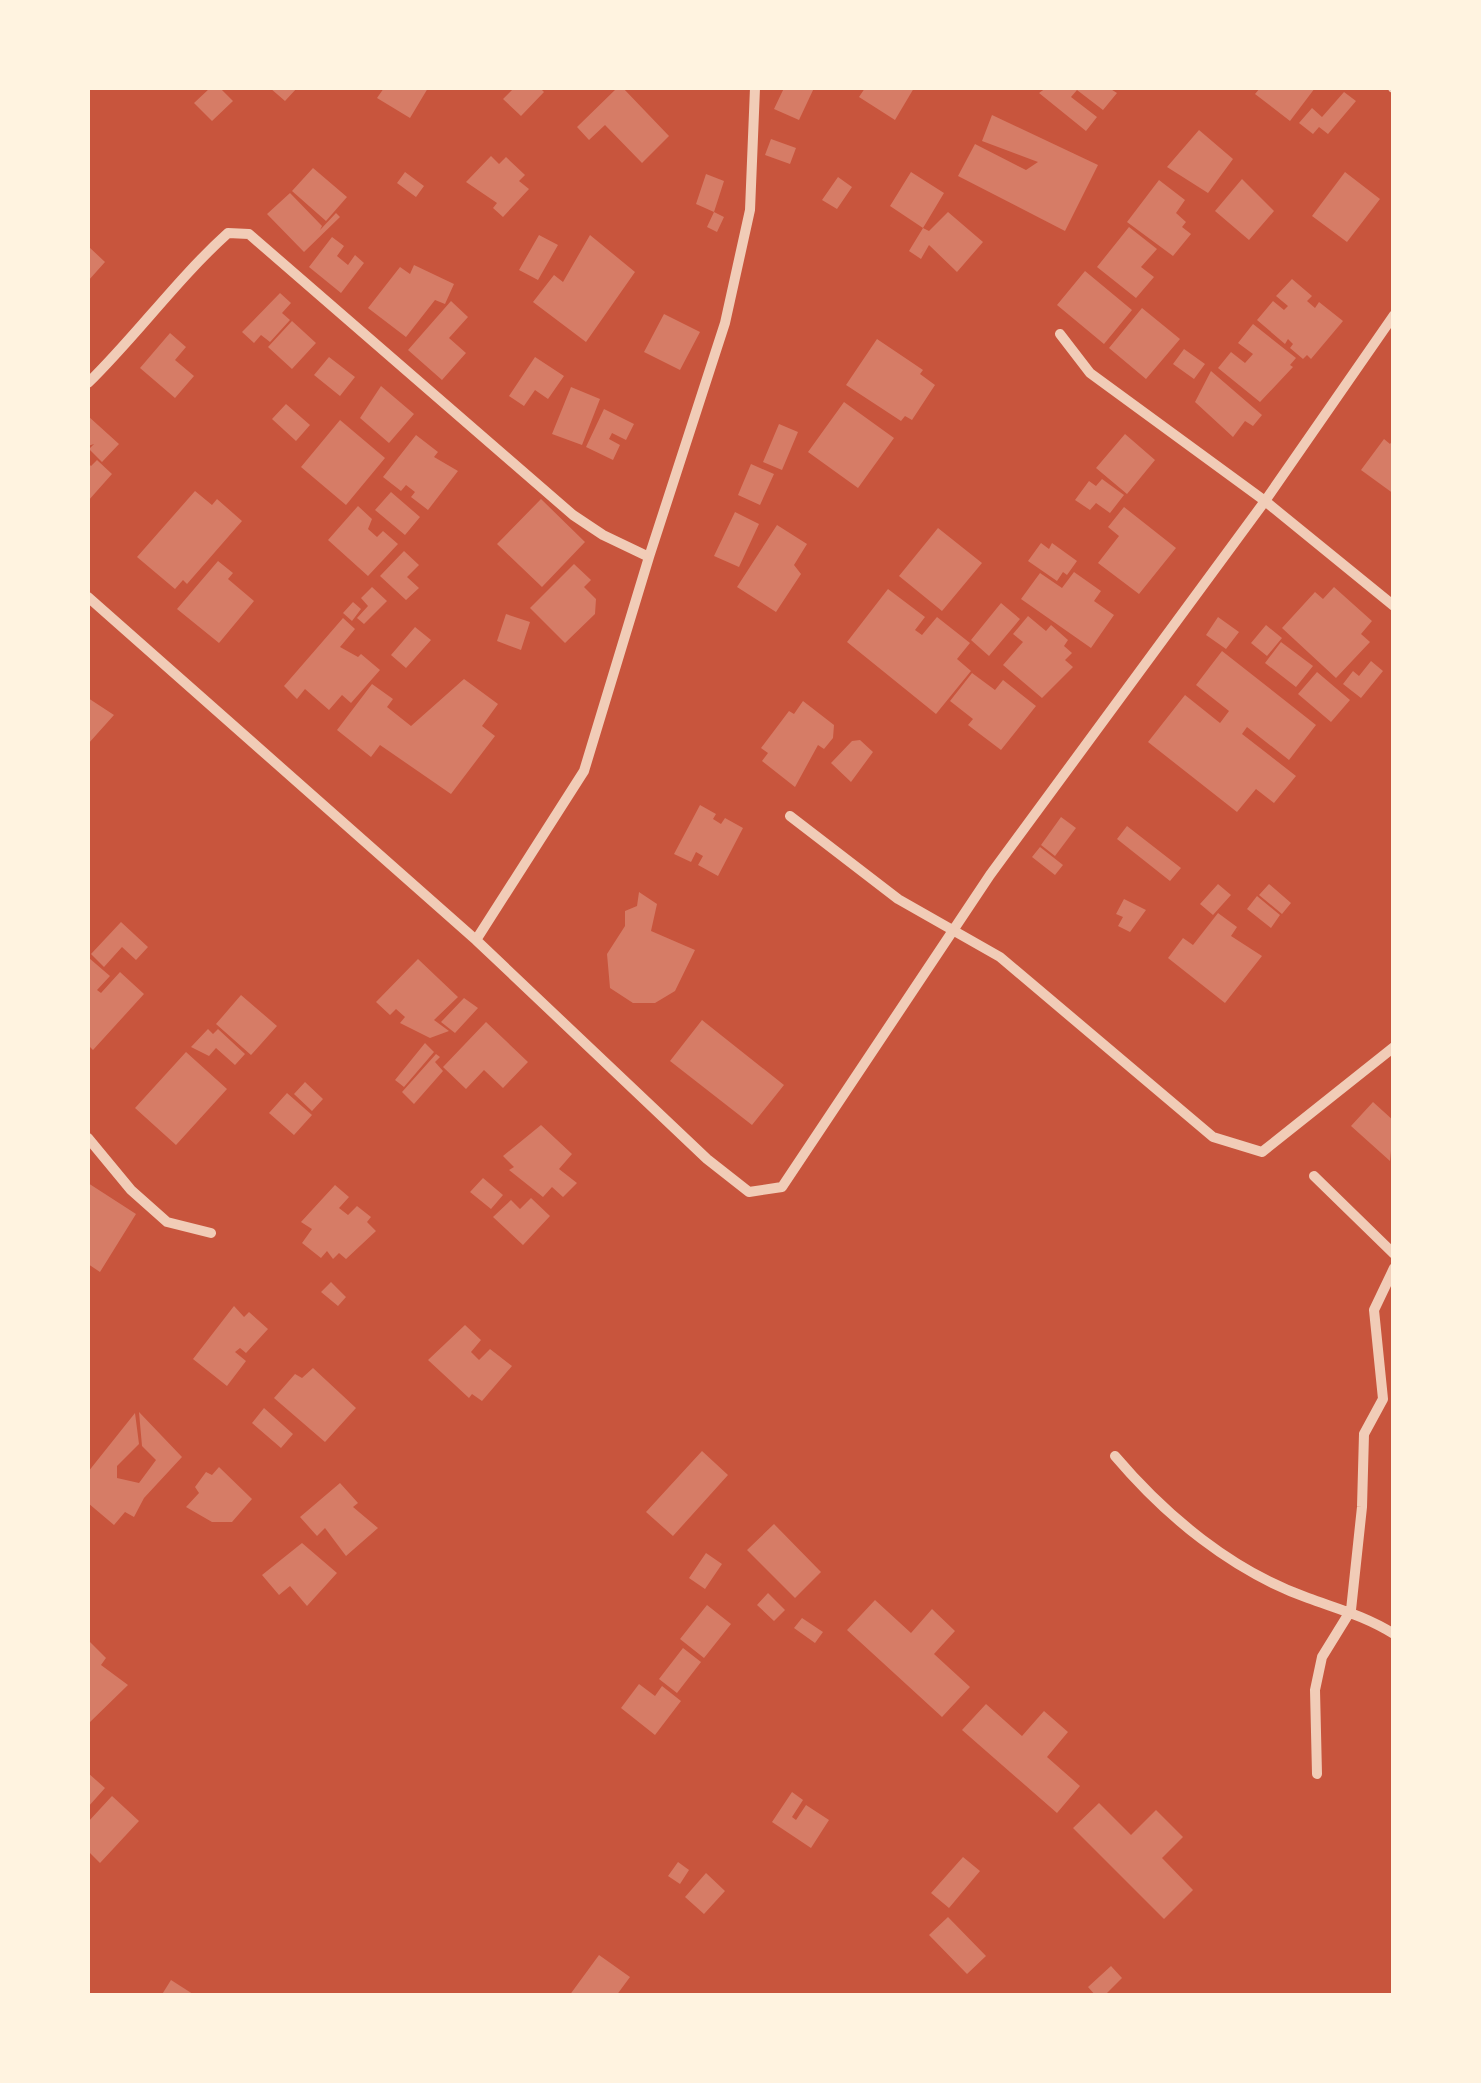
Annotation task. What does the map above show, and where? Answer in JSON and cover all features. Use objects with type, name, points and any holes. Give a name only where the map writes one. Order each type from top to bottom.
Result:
[{"type":"street","points":[[476,940],[584,771],[726,323],[750,210],[755,88]]},
{"type":"street","points":[[88,383],[129,343],[194,264],[228,233],[249,234],[572,515],[602,536],[650,556]]},
{"type":"street","points":[[88,597],[476,940],[708,1159],[749,1192],[782,1187],[951,933],[1394,315]]},
{"type":"street","points":[[1060,334],[1090,373],[1264,501],[1394,606]]},
{"type":"street","points":[[790,816],[898,899],[951,933],[1000,957],[1213,1138],[1262,1152],[1394,1047]]},
{"type":"street","points":[[90,1143],[131,1190],[167,1222],[211,1233]]},
{"type":"street","points":[[1314,1176],[1394,1254]]},
{"type":"street","points":[[1316,1774],[1315,1690],[1322,1657],[1350,1610],[1362,1507],[1364,1434],[1382,1399],[1374,1310],[1394,1268]]},
{"type":"street","points":[[1116,1456],[1156,1504],[1202,1539],[1306,1598],[1350,1610],[1394,1634]]},
{"type":"building","points":[[210,88],[220,88],[233,101],[212,121],[194,103]]},
{"type":"building","points":[[270,88],[297,88],[285,101]]},
{"type":"building","points":[[384,88],[428,88],[410,118],[377,98]]},
{"type":"building","points":[[514,88],[540,88],[544,92],[521,116],[503,99]]},
{"type":"building","points":[[617,88],[623,88],[669,136],[642,163],[605,125],[589,140],[577,127]]},
{"type":"building","points":[[784,88],[814,88],[799,120],[774,109]]},
{"type":"building","points":[[865,88],[914,88],[895,120],[859,97]]},
{"type":"building","points":[[1046,88],[1109,88],[1117,93],[1103,110],[1077,90],[1071,97],[1097,117],[1086,131],[1039,93]]},
{"type":"building","points":[[1260,88],[1315,88],[1290,121],[1255,94]]},
{"type":"building","points":[[1344,92],[1356,101],[1328,134],[1319,127],[1313,134],[1299,123],[1312,108],[1322,117]]},
{"type":"building","points":[[992,115],[1098,165],[1065,231],[958,176],[975,144],[1026,170],[1038,162],[982,141]]},
{"type":"building","points":[[1199,130],[1233,159],[1208,193],[1167,167]]},
{"type":"building","points":[[771,139],[796,148],[790,164],[765,155]]},
{"type":"building","points":[[491,156],[499,164],[506,157],[525,175],[519,181],[529,189],[503,217],[493,208],[497,203],[466,182]]},
{"type":"building","points":[[313,168],[347,197],[326,221],[292,191]]},
{"type":"building","points":[[405,172],[424,186],[416,197],[397,183]]},
{"type":"building","points":[[911,172],[944,193],[923,228],[890,206]]},
{"type":"building","points":[[1345,172],[1380,199],[1347,242],[1312,216]]},
{"type":"building","points":[[706,174],[724,181],[714,212],[696,204]]},
{"type":"building","points":[[838,177],[852,187],[837,209],[822,200]]},
{"type":"building","points":[[1242,179],[1274,211],[1249,240],[1215,211]]},
{"type":"building","points":[[1159,180],[1185,200],[1176,213],[1186,222],[1182,227],[1191,234],[1173,256],[1127,222]]},
{"type":"building","points":[[290,193],[322,226],[320,230],[336,213],[340,217],[304,252],[267,214]]},
{"type":"building","points":[[714,212],[724,217],[717,232],[707,227]]},
{"type":"building","points":[[948,212],[983,242],[957,272],[929,245],[921,259],[909,251],[923,228],[929,231]]},
{"type":"building","points":[[1129,227],[1157,249],[1141,267],[1154,277],[1136,298],[1097,267]]},
{"type":"building","points":[[539,235],[558,245],[538,280],[519,270]]},
{"type":"building","points":[[590,235],[635,272],[586,342],[533,302],[554,275],[563,282]]},
{"type":"building","points":[[332,237],[344,246],[337,256],[348,265],[355,255],[364,263],[341,293],[309,267]]},
{"type":"building","points":[[88,246],[105,262],[88,281]]},
{"type":"building","points":[[414,265],[454,284],[445,304],[435,300],[406,337],[368,308],[400,267],[410,274]]},
{"type":"building","points":[[1085,271],[1132,310],[1104,344],[1057,305]]},
{"type":"building","points":[[1292,279],[1312,296],[1307,301],[1315,308],[1319,302],[1343,321],[1311,359],[1307,355],[1303,359],[1290,348],[1293,344],[1288,339],[1285,344],[1257,320],[1273,301],[1284,310],[1288,306],[1276,296]]},
{"type":"building","points":[[280,293],[291,303],[282,313],[290,320],[270,342],[261,335],[254,343],[242,332]]},
{"type":"building","points":[[451,301],[468,317],[449,338],[466,353],[442,380],[408,350]]},
{"type":"building","points":[[1142,308],[1180,339],[1146,379],[1109,348]]},
{"type":"building","points":[[664,314],[700,332],[680,370],[644,352]]},
{"type":"building","points":[[292,321],[316,343],[292,369],[268,347]]},
{"type":"building","points":[[1253,324],[1296,358],[1290,365],[1293,367],[1260,402],[1218,368],[1231,352],[1245,363],[1253,354],[1238,343]]},
{"type":"building","points":[[170,333],[186,347],[175,360],[194,376],[175,398],[140,368]]},
{"type":"building","points":[[877,339],[923,370],[920,374],[935,385],[912,420],[905,416],[901,421],[846,385]]},
{"type":"building","points":[[1184,349],[1205,364],[1194,379],[1173,364]]},
{"type":"building","points":[[329,357],[355,377],[340,396],[314,375]]},
{"type":"building","points":[[535,357],[564,376],[548,399],[535,390],[524,406],[509,396]]},
{"type":"building","points":[[1211,371],[1262,415],[1253,426],[1245,421],[1233,437],[1195,402]]},
{"type":"building","points":[[381,386],[414,414],[389,443],[360,418]]},
{"type":"building","points":[[571,387],[600,399],[582,445],[552,434]]},
{"type":"building","points":[[844,402],[894,438],[858,488],[808,452]]},
{"type":"building","points":[[286,404],[310,425],[296,441],[272,419]]},
{"type":"building","points":[[604,409],[634,424],[626,440],[612,433],[609,439],[620,445],[613,460],[586,447]]},
{"type":"building","points":[[88,416],[119,444],[102,462],[89,449],[94,444],[88,446]]},
{"type":"building","points":[[340,420],[385,458],[346,505],[301,467]]},
{"type":"building","points":[[779,424],[798,432],[782,470],[763,462]]},
{"type":"building","points":[[1125,434],[1155,460],[1127,494],[1096,468]]},
{"type":"building","points":[[416,435],[438,452],[434,457],[458,471],[428,510],[411,497],[415,492],[406,485],[401,491],[383,477]]},
{"type":"building","points":[[1394,438],[1394,494],[1361,470],[1384,439],[1390,444]]},
{"type":"building","points":[[97,460],[112,474],[88,501],[88,463],[91,466]]},
{"type":"building","points":[[751,464],[774,474],[760,505],[738,495]]},
{"type":"building","points":[[1102,479],[1124,495],[1110,513],[1096,503],[1090,510],[1075,500],[1089,481],[1096,486]]},
{"type":"building","points":[[195,491],[212,505],[217,499],[242,521],[187,584],[183,580],[175,589],[137,557]]},
{"type":"building","points":[[391,492],[420,517],[405,535],[375,510]]},
{"type":"building","points":[[541,499],[585,542],[542,587],[497,544]]},
{"type":"building","points":[[358,506],[372,519],[368,529],[377,537],[383,531],[398,544],[368,576],[328,540]]},
{"type":"building","points":[[1124,507],[1176,548],[1139,594],[1098,563],[1119,536],[1108,527]]},
{"type":"building","points":[[735,512],[759,524],[739,567],[714,556]]},
{"type":"building","points":[[777,525],[807,544],[794,565],[801,574],[776,612],[737,587]]},
{"type":"building","points":[[938,528],[982,563],[942,611],[899,576]]},
{"type":"building","points":[[1041,543],[1049,549],[1052,543],[1077,561],[1057,581],[1028,561]]},
{"type":"building","points":[[404,551],[419,565],[407,577],[419,588],[406,600],[380,576]]},
{"type":"building","points":[[218,561],[233,573],[228,579],[254,601],[219,643],[177,609]]},
{"type":"building","points":[[574,564],[591,580],[584,587],[596,599],[595,614],[565,643],[530,608]]},
{"type":"building","points":[[1074,572],[1101,591],[1094,601],[1114,615],[1091,648],[1021,599],[1040,573],[1062,588]]},
{"type":"building","points":[[372,587],[387,601],[364,624],[357,618],[368,606],[361,598]]},
{"type":"building","points":[[1334,587],[1372,621],[1361,634],[1370,642],[1336,678],[1282,628],[1315,592],[1323,599]]},
{"type":"building","points":[[888,589],[925,617],[915,630],[922,635],[937,617],[970,643],[957,659],[971,671],[936,714],[847,642]]},
{"type":"building","points":[[353,602],[361,609],[352,621],[343,613]]},
{"type":"building","points":[[1001,603],[1020,619],[989,656],[971,640]]},
{"type":"building","points":[[506,614],[530,622],[521,650],[497,641]]},
{"type":"building","points":[[1028,616],[1046,631],[1051,625],[1068,640],[1064,646],[1072,653],[1065,660],[1073,667],[1042,698],[1003,665],[1023,642],[1013,634]]},
{"type":"building","points":[[1218,617],[1239,632],[1226,649],[1206,635]]},
{"type":"building","points":[[343,618],[355,629],[340,647],[358,657],[361,654],[380,670],[351,703],[342,695],[329,710],[305,689],[297,699],[284,686]]},
{"type":"building","points":[[1266,625],[1282,638],[1267,656],[1251,643]]},
{"type":"building","points":[[415,627],[431,640],[406,668],[391,655]]},
{"type":"building","points":[[1281,642],[1313,666],[1296,687],[1265,663]]},
{"type":"building","points":[[1222,651],[1316,725],[1289,760],[1247,727],[1242,734],[1296,776],[1274,803],[1256,789],[1237,812],[1148,742],[1185,695],[1220,723],[1229,711],[1196,685]]},
{"type":"building","points":[[1371,661],[1383,671],[1361,698],[1343,684],[1353,671],[1359,676]]},
{"type":"building","points":[[1317,672],[1350,700],[1331,722],[1298,694]]},
{"type":"building","points":[[972,673],[995,690],[1003,680],[1036,706],[1001,750],[968,725],[973,719],[950,701]]},
{"type":"building","points":[[464,679],[498,704],[482,726],[495,736],[451,794],[380,745],[371,757],[337,730],[372,684],[393,699],[387,707],[411,726]]},
{"type":"building","points":[[88,698],[114,715],[88,744]]},
{"type":"building","points":[[803,701],[834,725],[833,738],[824,749],[818,745],[795,787],[762,761],[768,753],[761,748],[789,711],[794,714]]},
{"type":"building","points":[[860,740],[873,752],[851,782],[831,763],[852,741]]},
{"type":"building","points":[[700,805],[716,814],[713,819],[721,824],[725,818],[743,828],[718,876],[698,865],[703,856],[696,852],[691,862],[674,854]]},
{"type":"building","points":[[1061,817],[1076,828],[1055,856],[1041,845]]},
{"type":"building","points":[[1127,826],[1181,868],[1170,881],[1117,839]]},
{"type":"building","points":[[1040,847],[1063,865],[1055,875],[1032,857]]},
{"type":"building","points":[[1218,884],[1231,895],[1213,915],[1200,904]]},
{"type":"building","points":[[1269,884],[1291,903],[1282,914],[1259,895]]},
{"type":"building","points":[[639,892],[657,904],[651,931],[695,950],[675,991],[655,1003],[633,1003],[610,988],[607,954],[625,926],[625,911],[637,906]]},
{"type":"building","points":[[1257,896],[1280,915],[1271,928],[1247,909]]},
{"type":"building","points":[[1124,899],[1146,910],[1130,932],[1118,926],[1123,917],[1116,914]]},
{"type":"building","points":[[1218,913],[1237,927],[1231,936],[1262,956],[1225,1003],[1168,958],[1183,938],[1193,945]]},
{"type":"building","points":[[121,922],[148,947],[136,960],[122,947],[104,967],[91,954]]},
{"type":"building","points":[[89,958],[110,976],[97,990],[101,993],[120,972],[144,994],[93,1050],[88,1045]]},
{"type":"building","points":[[418,959],[458,997],[434,1020],[449,1031],[430,1038],[400,1023],[405,1017],[396,1009],[390,1015],[376,1002]]},
{"type":"building","points":[[241,995],[277,1026],[251,1055],[216,1024]]},
{"type":"building","points":[[464,998],[478,1008],[455,1033],[441,1022]]},
{"type":"building","points":[[702,1020],[784,1085],[752,1125],[670,1061]]},
{"type":"building","points":[[486,1022],[528,1062],[503,1088],[484,1070],[466,1089],[443,1067]]},
{"type":"building","points":[[208,1029],[213,1034],[218,1029],[245,1054],[235,1065],[216,1048],[209,1056],[191,1047]]},
{"type":"building","points":[[425,1043],[434,1052],[404,1087],[395,1080]]},
{"type":"building","points":[[186,1052],[227,1089],[176,1145],[135,1108]]},
{"type":"building","points":[[436,1054],[440,1057],[435,1062],[443,1071],[414,1104],[402,1092]]},
{"type":"building","points":[[305,1082],[323,1099],[312,1111],[294,1094]]},
{"type":"building","points":[[287,1093],[312,1115],[294,1135],[269,1113]]},
{"type":"building","points":[[1373,1102],[1394,1121],[1390,1161],[1351,1126]]},
{"type":"building","points":[[541,1125],[572,1154],[559,1169],[577,1183],[563,1197],[552,1187],[543,1197],[509,1170],[514,1167],[503,1156]]},
{"type":"building","points":[[483,1178],[503,1195],[491,1209],[470,1192]]},
{"type":"building","points":[[88,1183],[136,1214],[100,1272],[88,1264]]},
{"type":"building","points":[[335,1185],[349,1197],[339,1208],[348,1215],[357,1206],[371,1217],[367,1222],[376,1231],[346,1259],[339,1253],[333,1259],[327,1251],[321,1258],[302,1243],[312,1229],[301,1222]]},
{"type":"building","points":[[531,1198],[550,1216],[523,1245],[493,1217],[511,1200],[520,1209]]},
{"type":"building","points":[[331,1282],[346,1297],[338,1306],[321,1292]]},
{"type":"building","points":[[234,1306],[244,1317],[249,1312],[268,1329],[246,1353],[240,1348],[235,1352],[246,1361],[227,1386],[193,1359]]},
{"type":"building","points":[[465,1325],[481,1340],[471,1352],[479,1360],[490,1349],[512,1366],[482,1401],[472,1394],[469,1398],[428,1360]]},
{"type":"building","points":[[313,1368],[356,1408],[325,1442],[274,1398],[295,1374],[302,1378]]},
{"type":"building","points":[[264,1408],[293,1434],[281,1448],[252,1423]]},
{"type":"building","points":[[139,1412],[182,1457],[144,1498],[134,1517],[125,1512],[114,1525],[88,1503],[88,1472],[135,1413],[139,1444],[117,1466],[117,1478],[139,1483],[156,1460],[142,1446]]},
{"type":"building","points":[[702,1451],[728,1475],[673,1536],[646,1512]]},
{"type":"building","points":[[219,1467],[252,1499],[232,1522],[212,1522],[186,1507],[199,1493],[195,1487],[206,1472],[212,1475]]},
{"type":"building","points":[[340,1483],[358,1503],[353,1507],[378,1528],[346,1556],[325,1528],[317,1536],[300,1517]]},
{"type":"building","points":[[774,1524],[821,1572],[795,1598],[747,1550]]},
{"type":"building","points":[[302,1543],[337,1573],[307,1606],[290,1586],[279,1595],[262,1575]]},
{"type":"building","points":[[706,1553],[722,1564],[705,1589],[689,1578]]},
{"type":"building","points":[[768,1593],[785,1610],[774,1621],[757,1605]]},
{"type":"building","points":[[875,1600],[911,1633],[932,1609],[955,1631],[934,1654],[970,1687],[942,1717],[847,1630]]},
{"type":"building","points":[[707,1605],[731,1624],[704,1658],[680,1639]]},
{"type":"building","points":[[802,1618],[823,1632],[815,1643],[794,1628]]},
{"type":"building","points":[[88,1640],[106,1658],[101,1665],[128,1685],[88,1724]]},
{"type":"building","points":[[683,1648],[701,1662],[677,1693],[659,1679]]},
{"type":"building","points":[[639,1684],[655,1696],[662,1686],[681,1701],[655,1735],[621,1708]]},
{"type":"building","points":[[986,1704],[1022,1736],[1044,1711],[1068,1732],[1047,1757],[1080,1786],[1057,1813],[962,1730]]},
{"type":"building","points":[[88,1773],[105,1788],[88,1807]]},
{"type":"building","points":[[792,1792],[803,1800],[792,1817],[796,1820],[806,1805],[829,1820],[811,1848],[772,1822]]},
{"type":"building","points":[[112,1796],[139,1821],[100,1863],[88,1851],[88,1822]]},
{"type":"building","points":[[1099,1803],[1131,1835],[1156,1810],[1183,1837],[1162,1858],[1193,1890],[1164,1919],[1073,1828]]},
{"type":"building","points":[[963,1857],[980,1871],[949,1908],[931,1893]]},
{"type":"building","points":[[678,1862],[689,1870],[680,1884],[668,1876]]},
{"type":"building","points":[[706,1873],[725,1891],[704,1914],[685,1897]]},
{"type":"building","points":[[948,1917],[986,1956],[967,1974],[929,1935]]},
{"type":"building","points":[[599,1955],[630,1977],[616,1996],[569,1996]]},
{"type":"building","points":[[1111,1966],[1122,1978],[1104,1996],[1096,1996],[1088,1987]]},
{"type":"building","points":[[171,1980],[196,1996],[161,1996]]}]
